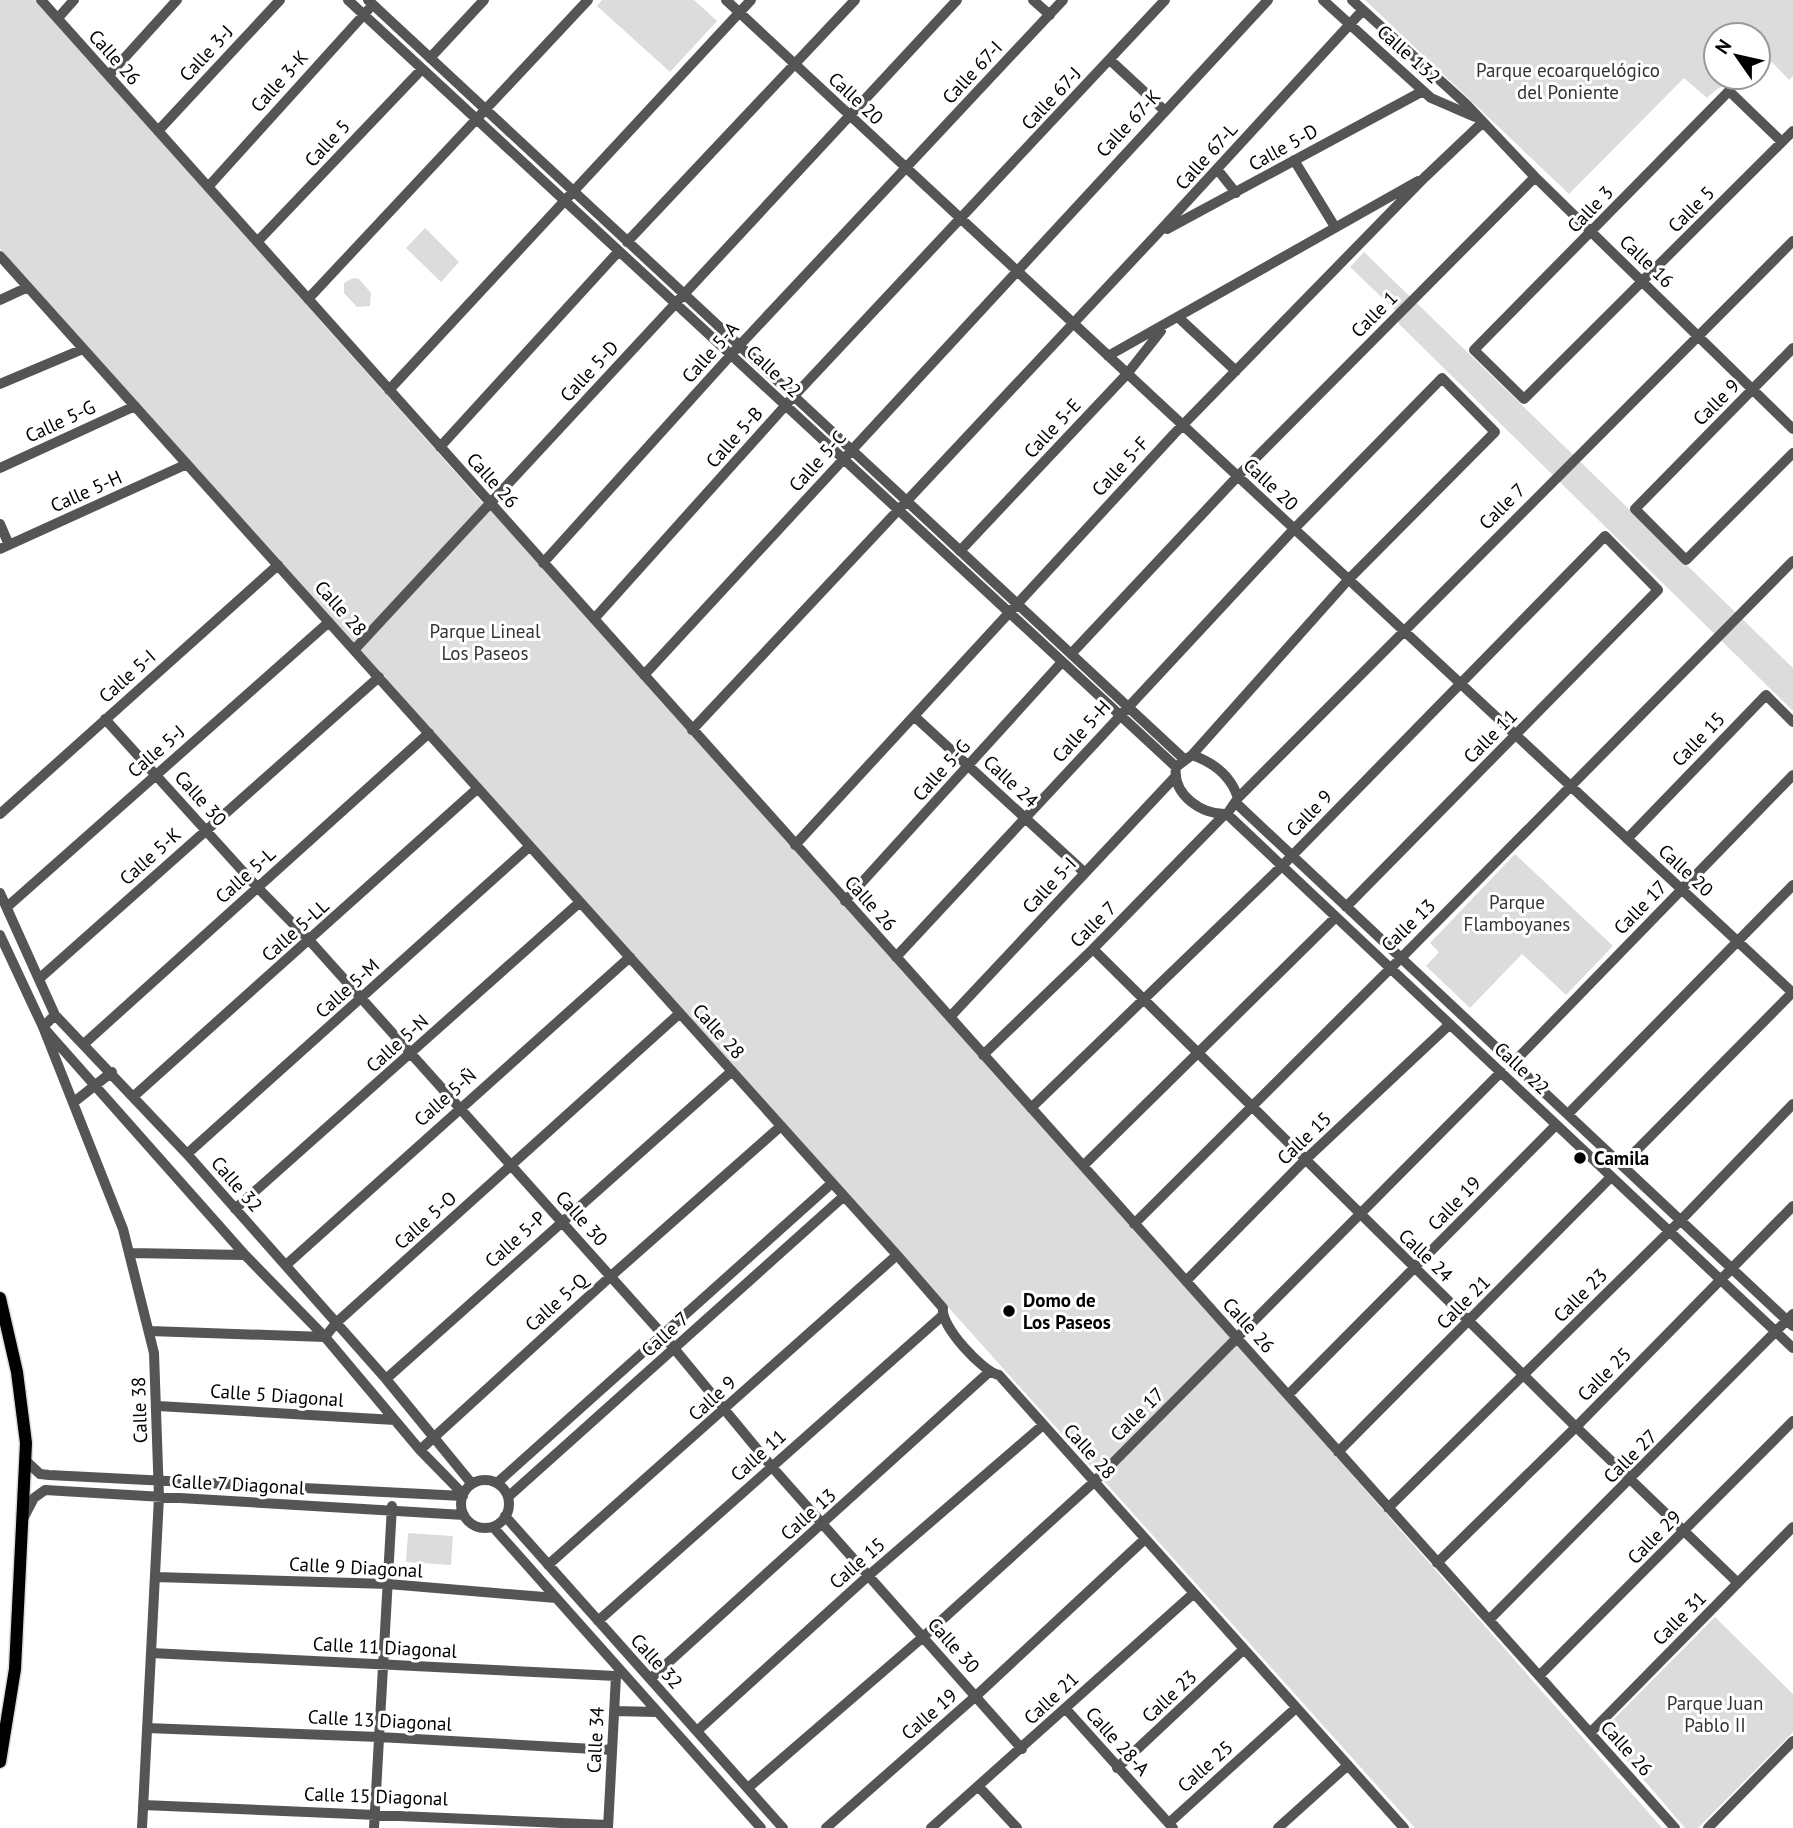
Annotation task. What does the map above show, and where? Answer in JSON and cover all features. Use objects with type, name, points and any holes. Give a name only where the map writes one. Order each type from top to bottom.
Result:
[{"type":"main road","points":[[0,1298],[17,1372],[25,1460],[15,1669],[0,1762]]},
{"type":"street","name":"Calle 26","points":[[41,0],[1675,1828]]},
{"type":"street","points":[[58,19],[74,0]]},
{"type":"street","points":[[108,75],[177,0]]},
{"type":"street","name":"Calle 3-J","points":[[158,131],[280,0]]},
{"type":"street","name":"Calle 22","points":[[348,0],[786,406],[847,454],[1182,765],[1220,770],[1234,786],[1237,801],[1292,856],[1791,1320]]},
{"type":"street","points":[[430,58],[484,0]]},
{"type":"street","points":[[308,299],[588,0]]},
{"type":"street","name":"Calle 20","points":[[726,0],[1793,993]]},
{"type":"street","points":[[389,390],[751,0]]},
{"type":"street","points":[[628,242],[855,0]]},
{"type":"street","name":"Calle 5-D","points":[[354,650],[957,0]]},
{"type":"street","points":[[1033,0],[1050,15]]},
{"type":"street","name":"Calle 67-I","points":[[906,168],[1063,0]]},
{"type":"street","name":"Calle 67-J","points":[[961,219],[1165,0]]},
{"type":"street","name":"Calle 67-K","points":[[1016,270],[1268,0]]},
{"type":"street","name":"Calle 132","points":[[1323,0],[1423,92],[1441,104],[1480,120]]},
{"type":"street","name":"Calle 132","points":[[1352,0],[1480,120]]},
{"type":"street","name":"Calle 22","points":[[373,2],[794,396],[847,454]]},
{"type":"street","name":"Calle 3-K","points":[[208,187],[373,2]]},
{"type":"street","name":"Calle 67-L","points":[[1074,324],[1363,10]]},
{"type":"street","points":[[1110,60],[1164,110]]},
{"type":"street","name":"Calle 5","points":[[257,242],[422,69]]},
{"type":"street","name":"Calle 3","points":[[1524,398],[1474,349],[1729,91],[1782,142]]},
{"type":"street","name":"Calle 5-D","points":[[1158,233],[1423,92]]},
{"type":"street","name":"Calle 16","points":[[1480,120],[1793,429]]},
{"type":"street","name":"Calle 5-F","points":[[795,845],[1182,425],[1480,120]]},
{"type":"street","name":"Calle 5","points":[[1524,398],[1793,131]]},
{"type":"street","points":[[1294,160],[1335,227]]},
{"type":"street","name":"Calle 5-A","points":[[543,563],[739,346],[906,168]]},
{"type":"street","points":[[1217,169],[1236,193]]},
{"type":"street","name":"Calle 1","points":[[1237,477],[1535,177]]},
{"type":"street","name":"Calle 5-E","points":[[1108,356],[1424,178]]},
{"type":"street","name":"Calle 5-B","points":[[594,619],[794,396],[961,219]]},
{"type":"street","name":"Calle 7","points":[[983,1055],[1093,949],[1403,631],[1793,241]]},
{"type":"street","points":[[440,447],[619,251]]},
{"type":"street","name":"Calle 28","points":[[0,256],[897,1255],[943,1308],[942,1316],[988,1373],[999,1375],[1400,1824]]},
{"type":"street","name":"Calle 5-C","points":[[644,675],[1016,270]]},
{"type":"street","points":[[0,300],[28,287]]},
{"type":"street","points":[[1179,318],[1236,371]]},
{"type":"street","points":[[692,730],[1074,324]]},
{"type":"street","name":"Calle 5-E","points":[[960,551],[1127,374],[1165,326]]},
{"type":"street","name":"Calle 9","points":[[1793,348],[1634,509],[1686,560],[1793,453]]},
{"type":"street","points":[[0,384],[83,349]]},
{"type":"street","points":[[1294,529],[1442,378],[1495,432],[1348,580]]},
{"type":"street","name":"Calle 5-G","points":[[0,468],[135,406]]},
{"type":"street","name":"Calle 5-H","points":[[5,547],[187,464]]},
{"type":"street","name":"Calle 5-G","points":[[845,901],[1066,658],[1237,477]]},
{"type":"street","name":"Calle 22","points":[[902,505],[960,551],[1013,608]]},
{"type":"street","points":[[0,524],[5,547]]},
{"type":"street","name":"Calle 5-H","points":[[896,957],[1294,529]]},
{"type":"street","name":"Calle 9","points":[[1031,1108],[1282,866],[1605,536],[1658,590]]},
{"type":"street","name":"Calle 13","points":[[1134,1224],[1793,561]]},
{"type":"street","name":"Calle 5-I","points":[[0,814],[278,565]]},
{"type":"street","name":"Calle 5-I","points":[[950,1017],[1348,580]]},
{"type":"street","name":"Calle 11","points":[[1346,907],[1658,590]]},
{"type":"street","name":"Calle 5-J","points":[[7,907],[329,622]]},
{"type":"street","name":"Calle 5-K","points":[[40,978],[379,677]]},
{"type":"street","name":"Calle 15","points":[[1627,839],[1766,695],[1793,722]]},
{"type":"street","name":"Calle 24","points":[[914,716],[1084,872]]},
{"type":"street","name":"Calle 30","points":[[105,719],[257,887],[310,940],[611,1276],[726,1408],[772,1467],[1022,1749]]},
{"type":"street","name":"Calle 5-L","points":[[85,1043],[429,733]]},
{"type":"street","points":[[1182,765],[1193,804],[1203,811],[1225,815]]},
{"type":"street","name":"Calle 17","points":[[1513,1063],[1793,775]]},
{"type":"street","name":"Calle 5-LL","points":[[134,1096],[478,788]]},
{"type":"street","name":"Calle 22","points":[[1225,815],[1793,1348]]},
{"type":"street","name":"Calle 5-M","points":[[187,1154],[530,846]]},
{"type":"street","points":[[1568,1114],[1793,885]]},
{"type":"street","name":"Calle 32","points":[[0,893],[55,1015],[112,1072],[286,1265],[386,1379],[472,1484]]},
{"type":"street","name":"Calle 5-N","points":[[235,1209],[580,902]]},
{"type":"street","points":[[1083,1167],[1336,917]]},
{"type":"street","points":[[0,935],[43,1027],[245,1255],[325,1337],[394,1420],[463,1495],[464,1515],[476,1527],[493,1527],[505,1516],[508,1497],[497,1483],[484,1480],[472,1484],[463,1495]]},
{"type":"street","name":"Calle 24","points":[[1093,949],[1360,1215],[1738,1583]]},
{"type":"street","name":"Calle 5-Ñ","points":[[286,1265],[630,957]]},
{"type":"street","points":[[1622,1165],[1793,993]]},
{"type":"street","name":"Calle 5-O","points":[[325,1337],[336,1323],[680,1013]]},
{"type":"street","points":[[43,1027],[55,1015]]},
{"type":"street","name":"Calle 15","points":[[1186,1281],[1305,1160],[1450,1024]]},
{"type":"street","name":"Calle 38","points":[[43,1027],[123,1229],[150,1331],[158,1406],[159,1497],[142,1828]]},
{"type":"street","points":[[74,1102],[112,1072]]},
{"type":"street","name":"Calle 5-P","points":[[386,1379],[732,1072]]},
{"type":"street","name":"Calle 17","points":[[748,1788],[923,1637],[1094,1482],[1501,1072]]},
{"type":"street","name":"Calle 23","points":[[1388,1508],[1681,1220],[1793,1104]]},
{"type":"street","name":"Calle 19","points":[[1288,1395],[1556,1125]]},
{"type":"street","name":"Calle 5-Q","points":[[421,1450],[611,1276],[781,1126]]},
{"type":"street","name":"Calle 21","points":[[1338,1452],[1611,1177]]},
{"type":"street","name":"Calle 7","points":[[497,1483],[832,1183]]},
{"type":"street","name":"Calle 7","points":[[508,1497],[844,1196]]},
{"type":"street","name":"Calle 25","points":[[1437,1563],[1576,1427],[1793,1206]]},
{"type":"street","points":[[130,1253],[245,1255]]},
{"type":"street","name":"Calle 9","points":[[548,1565],[897,1255]]},
{"type":"street","name":"Calle 11","points":[[598,1621],[942,1316]]},
{"type":"street","name":"Calle 27","points":[[1489,1620],[1791,1320]]},
{"type":"street","points":[[150,1331],[325,1337]]},
{"type":"street","name":"Calle 13","points":[[650,1679],[988,1373]]},
{"type":"street","name":"Calle 5 Diagonal","points":[[158,1406],[394,1420]]},
{"type":"street","name":"Calle 29","points":[[1539,1676],[1793,1421]]},
{"type":"street","name":"Calle 15","points":[[697,1731],[868,1576],[1043,1425]]},
{"type":"street","name":"Calle 7 Diagonal","points":[[25,1460],[40,1474],[393,1494],[463,1495]]},
{"type":"street","points":[[94,1493],[96,1478]]},
{"type":"street","name":"Calle 7 Diagonal","points":[[24,1517],[34,1498],[45,1490],[464,1515]]},
{"type":"street","points":[[374,1828],[393,1494]]},
{"type":"street","name":"Calle 32","points":[[505,1516],[783,1828]]},
{"type":"street","name":"Calle 32","points":[[493,1527],[619,1674],[657,1712],[761,1828]]},
{"type":"street","name":"Calle 31","points":[[1590,1733],[1793,1527]]},
{"type":"street","name":"Calle 19","points":[[826,1828],[976,1695],[1145,1539]]},
{"type":"street","name":"Calle 9 Diagonal","points":[[155,1577],[388,1584],[556,1598]]},
{"type":"street","name":"Calle 21","points":[[931,1828],[1194,1593]]},
{"type":"street","name":"Calle 23","points":[[1117,1768],[1244,1649]]},
{"type":"street","name":"Calle 11 Diagonal","points":[[151,1653],[619,1674]]},
{"type":"street","points":[[619,1674],[634,1660]]},
{"type":"street","name":"Calle 34","points":[[608,1827],[614,1711],[619,1674]]},
{"type":"street","name":"Calle 28-A","points":[[1065,1708],[1171,1826]]},
{"type":"street","name":"Calle 25","points":[[1171,1826],[1296,1708]]},
{"type":"street","points":[[614,1711],[657,1712]]},
{"type":"street","name":"Calle 13 Diagonal","points":[[147,1728],[612,1750]]},
{"type":"street","points":[[1708,1828],[1793,1741]]},
{"type":"street","points":[[1278,1828],[1348,1765]]},
{"type":"street","points":[[979,1787],[1017,1828]]},
{"type":"street","name":"Calle 15 Diagonal","points":[[143,1805],[375,1813],[608,1827]]},
{"type":"street","points":[[1388,1828],[1400,1824]]},
{"type":"green space","name":"Parque Lineal Los Paseos","points":[[0,0],[35,0],[480,500],[554,575],[950,1017],[1662,1828],[1415,1828],[0,249]]},
{"type":"green space","points":[[602,0],[694,0],[717,21],[670,72],[597,6]]},
{"type":"green space","name":"Parque ecoarquelógico del Poniente","points":[[1365,0],[1793,0],[1793,76],[1789,80],[1772,62],[1772,21],[1702,21],[1702,91],[1716,91],[1707,98],[1684,78],[1569,194]]},
{"type":"green space","points":[[425,228],[459,262],[441,282],[406,248]]},
{"type":"green space","points":[[1364,252],[1793,668],[1793,711],[1399,324],[1395,310],[1350,267]]},
{"type":"green space","points":[[353,278],[359,279],[371,293],[370,306],[357,307],[344,293],[344,283]]},
{"type":"green space","name":"Parque Flamboyanes","points":[[1515,854],[1613,946],[1566,995],[1522,954],[1470,1008],[1426,966],[1439,952],[1430,943]]},
{"type":"green space","points":[[408,1533],[453,1536],[451,1565],[406,1562]]},
{"type":"green space","name":"Parque Juan Pablo II","points":[[1715,1617],[1793,1694],[1793,1732],[1698,1828],[1685,1828],[1602,1731]]},
{"type":"place","name":"Camila","points":[[1580,1158]]},
{"type":"place","name":"Domo de Los Paseos","points":[[1009,1311]]}]
